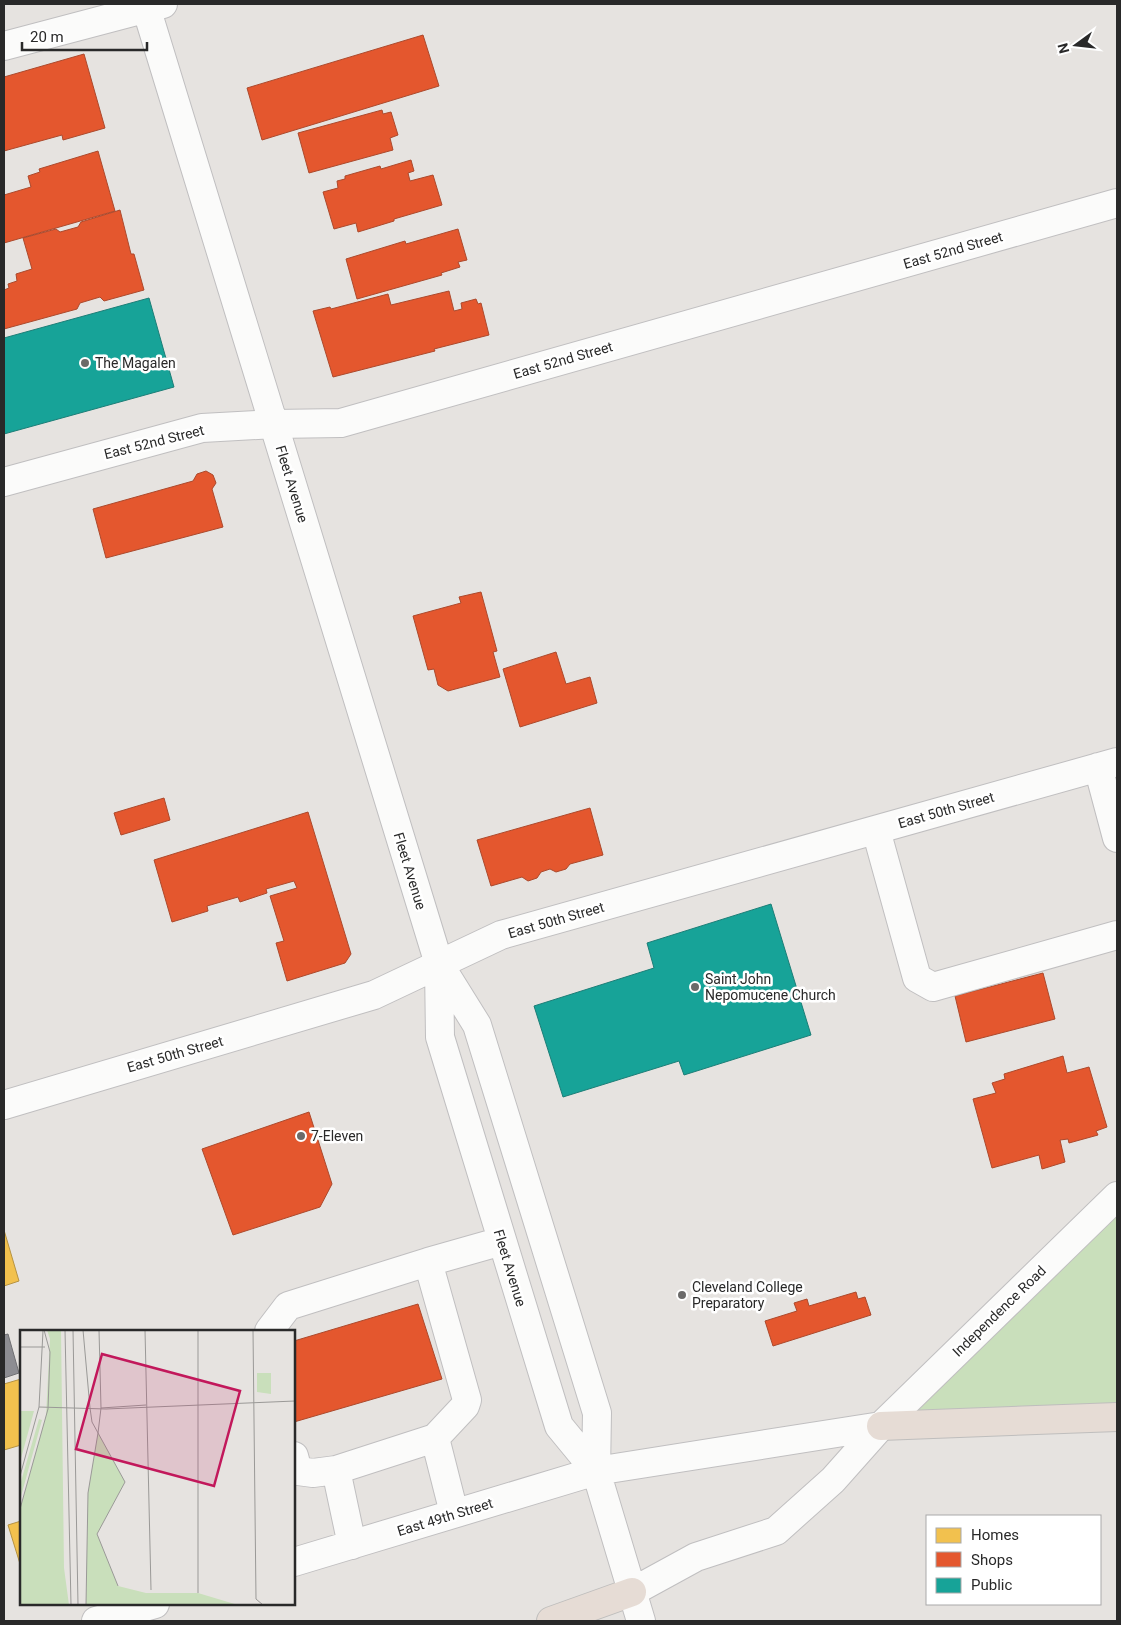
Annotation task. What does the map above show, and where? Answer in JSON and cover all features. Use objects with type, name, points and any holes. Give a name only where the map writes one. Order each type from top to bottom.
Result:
[{"type":"highway","points":[[881,1426],[1117,1417]]},
{"type":"highway","points":[[551,1621],[632,1592]]},
{"type":"street","points":[[4,46],[152,5]]},
{"type":"street","name":"Fleet Avenue","points":[[152,5],[274,424],[439,964],[477,1025],[597,1412],[596,1471],[641,1621]]},
{"type":"street","name":"East 52nd Street","points":[[4,482],[202,428],[341,423],[1117,203]]},
{"type":"street","points":[[1108,765],[1117,838]]},
{"type":"street","name":"East 50th Street","points":[[4,1104],[374,995],[501,935],[1108,765]]},
{"type":"street","points":[[876,830],[917,978],[933,987],[1117,935]]},
{"type":"street","name":"Fleet Avenue","points":[[439,964],[440,1037],[559,1426],[596,1471]]},
{"type":"street","name":"Independence Road","points":[[632,1592],[696,1557],[776,1531],[833,1480],[881,1426],[1117,1196]]},
{"type":"street","points":[[270,1330],[288,1306],[502,1241]]},
{"type":"street","points":[[295,1460],[298,1470],[313,1473],[336,1470],[435,1438],[465,1406],[467,1400],[428,1262]]},
{"type":"street","points":[[596,1471],[881,1426]]},
{"type":"street","points":[[435,1438],[454,1514]]},
{"type":"street","points":[[336,1470],[352,1545]]},
{"type":"street","name":"East 49th Street","points":[[295,1562],[596,1471]]},
{"type":"street","points":[[96,1621],[152,1605]]},
{"type":"green space","points":[[1117,1196],[1117,1417],[881,1426]]},
{"type":"building: Homes","points":[[4,1230],[19,1281],[4,1286]]},
{"type":"building: Homes","points":[[20,1379],[20,1445],[4,1450],[4,1384]]},
{"type":"building: Homes","points":[[20,1521],[20,1564],[8,1525]]},
{"type":"building: Shops","points":[[423,35],[439,86],[262,140],[247,88]]},
{"type":"building: Shops","points":[[84,54],[105,128],[63,140],[62,135],[4,151],[4,77]]},
{"type":"building: Shops","points":[[382,110],[383,114],[391,112],[398,135],[390,138],[393,150],[309,173],[298,133]]},
{"type":"building: Shops","points":[[98,151],[115,211],[4,243],[4,195],[31,187],[28,176],[40,172],[39,169]]},
{"type":"building: Shops","points":[[411,160],[414,171],[408,173],[410,181],[433,175],[442,205],[358,232],[356,223],[334,229],[323,192],[338,188],[337,181],[345,179],[345,176],[380,166],[381,169]]},
{"type":"building: Shops","points":[[120,210],[131,254],[134,254],[144,290],[104,301],[100,297],[80,303],[77,309],[4,329],[4,290],[9,288],[8,284],[17,281],[16,274],[32,269],[23,238],[56,229],[60,232],[78,227],[81,222]]},
{"type":"building: Shops","points":[[458,229],[467,260],[458,262],[460,267],[441,273],[442,275],[357,299],[346,259],[405,241],[406,244]]},
{"type":"building: Shops","points":[[449,291],[454,311],[462,309],[461,303],[476,299],[478,304],[481,303],[489,335],[333,377],[313,311],[330,307],[331,309],[388,294],[391,305]]},
{"type":"building: Shops","points":[[206,471],[213,475],[216,483],[212,489],[223,527],[106,558],[93,509],[193,481],[197,474]]},
{"type":"building: Shops","points":[[481,592],[497,651],[493,652],[500,677],[448,691],[438,685],[434,669],[428,670],[413,616],[461,603],[459,597]]},
{"type":"building: Shops","points":[[556,652],[566,684],[590,677],[597,703],[520,727],[503,669]]},
{"type":"building: Shops","points":[[164,798],[170,820],[121,835],[114,813]]},
{"type":"building: Shops","points":[[590,808],[603,855],[570,864],[566,869],[556,872],[550,869],[541,872],[537,878],[528,881],[522,877],[491,886],[477,840]]},
{"type":"building: Shops","points":[[308,812],[351,954],[345,963],[287,981],[276,943],[284,941],[270,896],[297,888],[294,881],[266,889],[267,893],[240,902],[238,897],[207,906],[208,911],[172,922],[154,860]]},
{"type":"building: Shops","points":[[1043,973],[1055,1019],[966,1042],[955,996]]},
{"type":"building: Shops","points":[[1063,1056],[1067,1073],[1089,1067],[1107,1127],[1096,1131],[1098,1135],[1069,1143],[1068,1139],[1060,1140],[1065,1162],[1042,1169],[1039,1155],[992,1168],[973,1099],[996,1093],[992,1083],[1005,1079],[1004,1074]]},
{"type":"building: Shops","points":[[309,1112],[332,1184],[320,1207],[233,1235],[202,1149]]},
{"type":"building: Shops","points":[[856,1292],[858,1299],[865,1297],[871,1315],[773,1346],[765,1321],[797,1311],[794,1303],[807,1299],[809,1306]]},
{"type":"building: Shops","points":[[418,1304],[442,1379],[295,1422],[295,1341]]},
{"type":"building: Public","name":"The Magalen","points":[[149,298],[174,387],[4,434],[4,338]]},
{"type":"building: Public","name":"Saint John Nepomucene Church","points":[[771,904],[811,1035],[684,1075],[679,1061],[563,1097],[534,1006],[654,968],[647,943]]},
{"type":"building: Industry","points":[[8,1334],[19,1373],[4,1378],[4,1335]]},
{"type":"place","name":"The Magalen","points":[[85,363]]},
{"type":"place","name":"Saint John Nepomucene Church","points":[[695,987]]},
{"type":"place","name":"7-Eleven","points":[[301,1136]]},
{"type":"place","name":"Cleveland College Preparatory","points":[[682,1295]]}]
